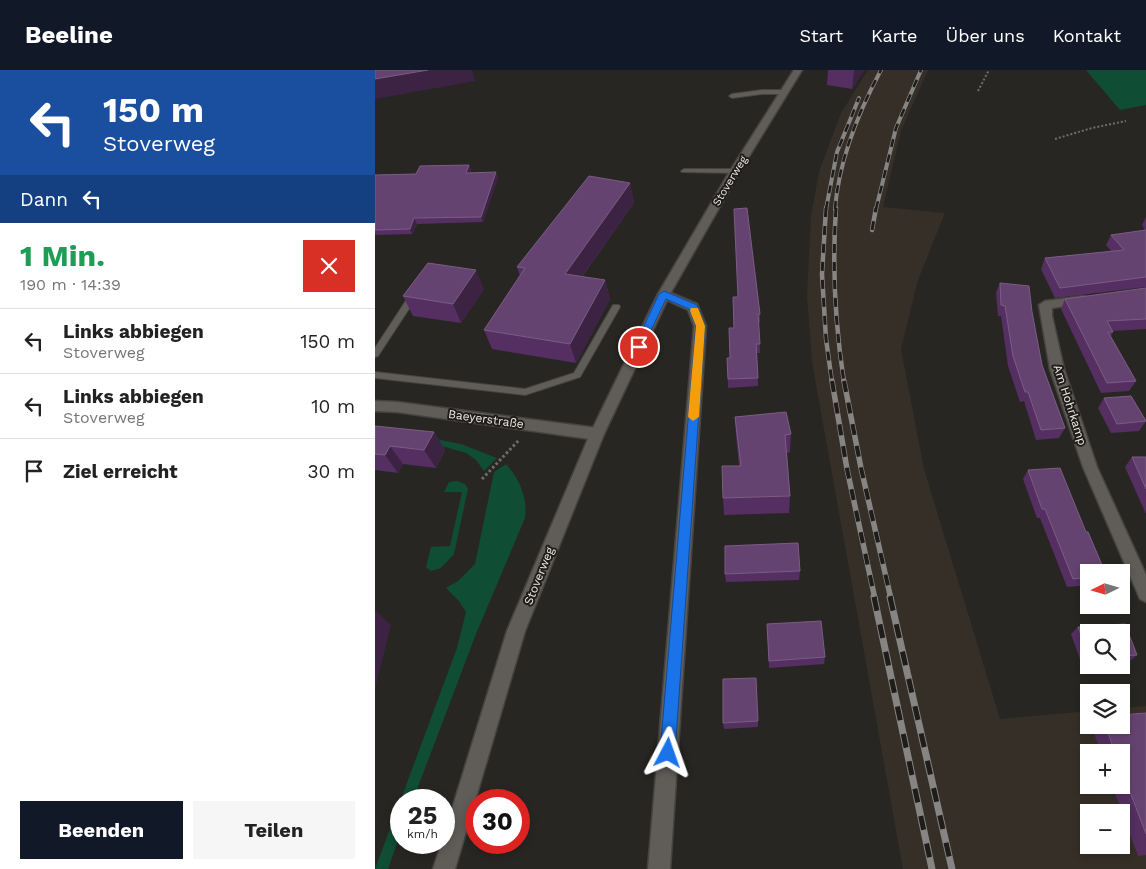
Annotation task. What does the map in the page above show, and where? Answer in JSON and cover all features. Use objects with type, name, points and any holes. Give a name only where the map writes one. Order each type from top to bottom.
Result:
[{"type":"street","name":"Stoverweg","points":[[444,869],[516,631],[597,434],[664,294],[735,171],[798,70]]},
{"type":"street","points":[[659,869],[701,326],[693,307],[664,294]]},
{"type":"street","name":"Am Hohrkamp","points":[[1096,298],[1045,305],[1046,316],[1057,369],[1090,467],[1146,594]]},
{"type":"street","name":"Baeyerstraße","points":[[375,406],[397,407],[597,434]]},
{"type":"lane","points":[[732,96],[762,92],[785,92]]},
{"type":"lane","points":[[684,171],[735,171]]},
{"type":"lane","points":[[375,354],[418,289]]},
{"type":"lane","points":[[375,375],[525,392],[577,374],[616,307]]},
{"type":"path","points":[[978,91],[989,70]]},
{"type":"path","points":[[1055,139],[1092,128],[1126,121]]},
{"type":"path","points":[[482,479],[532,425]]},
{"type":"shaded area","points":[[868,70],[928,70],[901,131],[883,207],[945,213],[918,280],[901,349],[924,469],[1000,719],[1080,712],[1080,734],[1130,734],[1130,707],[1146,706],[1146,869],[903,869],[812,362],[807,296],[811,216],[819,172],[841,113]]},
{"type":"green space","points":[[1086,70],[1146,70],[1146,105],[1120,110]]},
{"type":"green space","points":[[375,427],[461,444],[497,458],[484,471],[476,460],[466,453]]},
{"type":"green space","points":[[506,464],[515,476],[524,496],[525,518],[476,634],[417,789],[405,789],[457,648],[466,612],[459,601],[446,588],[458,581],[475,564],[494,472]]},
{"type":"green space","points":[[457,481],[465,484],[468,489],[454,554],[441,568],[431,571],[426,567],[431,547],[450,546],[462,492],[444,492],[449,482]]},
{"type":"green space","points":[[390,829],[390,854],[393,854],[388,869],[375,869]]},
{"type":"building","points":[[375,70],[428,70],[375,79]]},
{"type":"building","points":[[469,165],[466,173],[496,172],[481,217],[414,218],[410,229],[375,230],[375,175],[416,174],[420,166]]},
{"type":"building","points":[[589,176],[630,183],[565,274],[605,280],[570,344],[484,330],[525,268],[517,267]]},
{"type":"building","points":[[747,208],[760,314],[758,314],[760,344],[756,344],[758,378],[728,379],[727,358],[730,358],[729,328],[734,328],[733,297],[738,297],[734,209]]},
{"type":"building","points":[[1146,230],[1146,277],[1060,288],[1045,258],[1124,250],[1111,235]]},
{"type":"building","points":[[428,263],[476,270],[453,304],[403,296]]},
{"type":"building","points":[[1000,283],[1029,286],[1042,365],[1065,428],[1041,430],[1028,392],[1025,392],[1013,356],[1005,306],[1001,305]]},
{"type":"building","points":[[1146,288],[1146,319],[1107,321],[1113,332],[1108,332],[1136,381],[1107,383],[1065,299]]},
{"type":"building","points":[[1131,396],[1146,421],[1117,424],[1104,398]]},
{"type":"building","points":[[786,412],[791,434],[785,435],[790,496],[723,498],[722,466],[741,466],[735,417]]},
{"type":"building","points":[[375,426],[434,432],[424,450],[390,446],[385,455],[375,454]]},
{"type":"building","points":[[1132,457],[1146,457],[1146,489]]},
{"type":"building","points":[[1060,468],[1086,532],[1088,532],[1102,564],[1080,564],[1080,578],[1073,579],[1045,509],[1042,509],[1028,470]]},
{"type":"building","points":[[798,543],[800,571],[725,574],[725,546]]},
{"type":"building","points":[[821,621],[825,657],[769,661],[767,624]]},
{"type":"building","points":[[1130,637],[1137,655],[1130,655]]},
{"type":"building","points":[[756,678],[758,721],[723,723],[723,679]]},
{"type":"building","points":[[1146,713],[1146,834],[1130,792],[1130,744],[1112,744],[1108,734],[1130,734],[1130,714]]},
{"type":"railway","points":[[835,209],[845,154],[857,120],[881,70]]},
{"type":"railway","points":[[876,209],[896,128],[921,70]]},
{"type":"railway","points":[[826,209],[837,152],[859,98]]},
{"type":"railway","points":[[826,208],[822,274],[826,339],[832,382]]},
{"type":"railway","points":[[836,208],[835,295],[844,382]]},
{"type":"railway","points":[[872,230],[876,208]]},
{"type":"railway","points":[[832,381],[847,469],[875,599]]},
{"type":"railway","points":[[844,381],[861,468],[891,599]]},
{"type":"railway","points":[[874,597],[932,869]]},
{"type":"railway","points":[[890,597],[952,869]]},
{"type":"slow traffic","points":[[693,417],[701,326],[695,311]]},
{"type":"route","points":[[639,347],[664,294],[693,307],[701,326],[668,753]]}]
